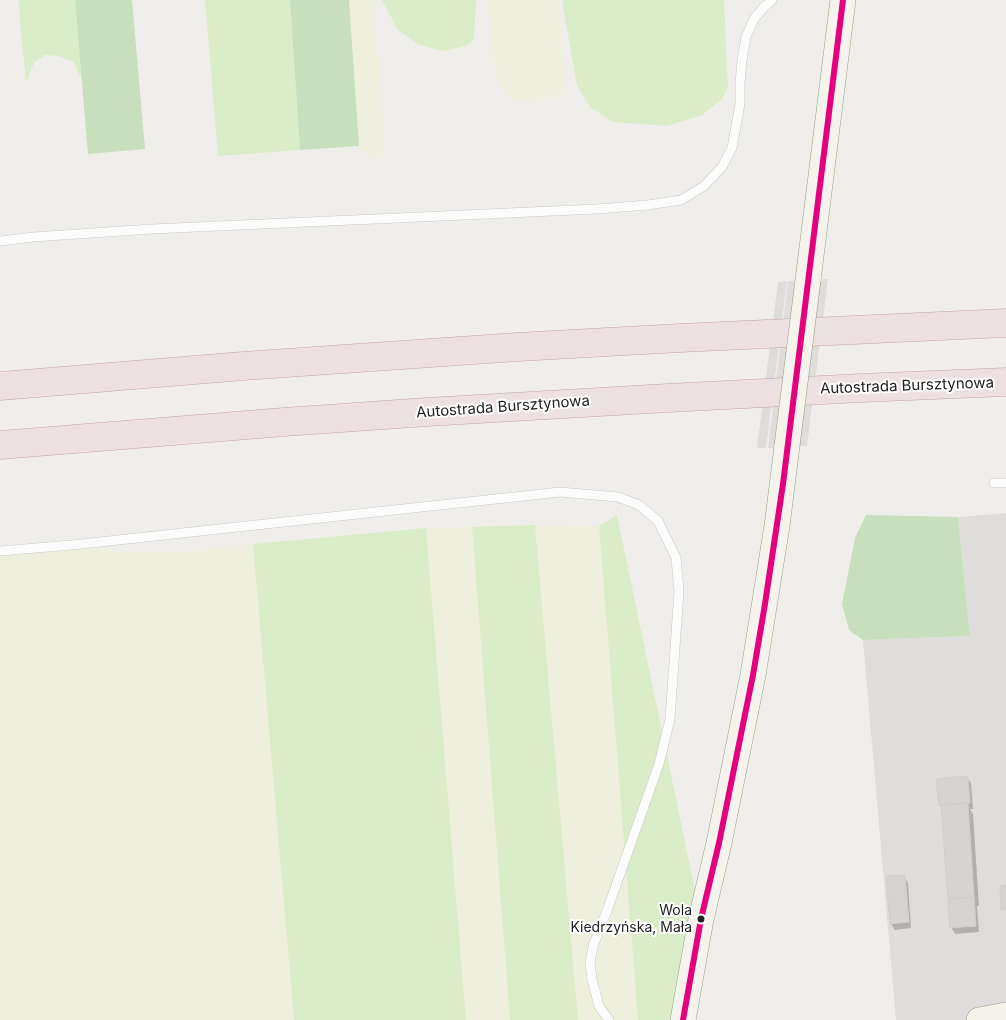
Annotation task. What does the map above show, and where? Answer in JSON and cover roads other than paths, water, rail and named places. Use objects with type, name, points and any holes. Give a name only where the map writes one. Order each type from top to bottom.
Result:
[{"type":"highway","points":[[0,386],[262,364],[527,347],[690,337],[1006,323]]},
{"type":"highway","name":"Autostrada Bursztynowa","points":[[0,445],[284,422],[516,406],[832,389],[1006,382]]},
{"type":"main road","points":[[683,1020],[701,919],[719,842],[753,675],[777,526],[843,0]]},
{"type":"main road","points":[[980,1020],[1006,1015]]},
{"type":"lane","points":[[0,242],[32,237],[152,229],[597,209],[681,200],[704,186],[722,167],[732,148],[740,104],[742,60],[746,37],[754,19],[772,0]]},
{"type":"lane","points":[[994,483],[1006,483]]},
{"type":"lane","points":[[0,551],[72,545],[560,492],[618,497],[639,505],[658,521],[676,558],[679,591],[670,719],[659,764],[593,946],[590,963],[599,1006],[609,1020]]},
{"type":"place","name":"Wola Kiedrzyńska, Mała","points":[[701,919]]}]
